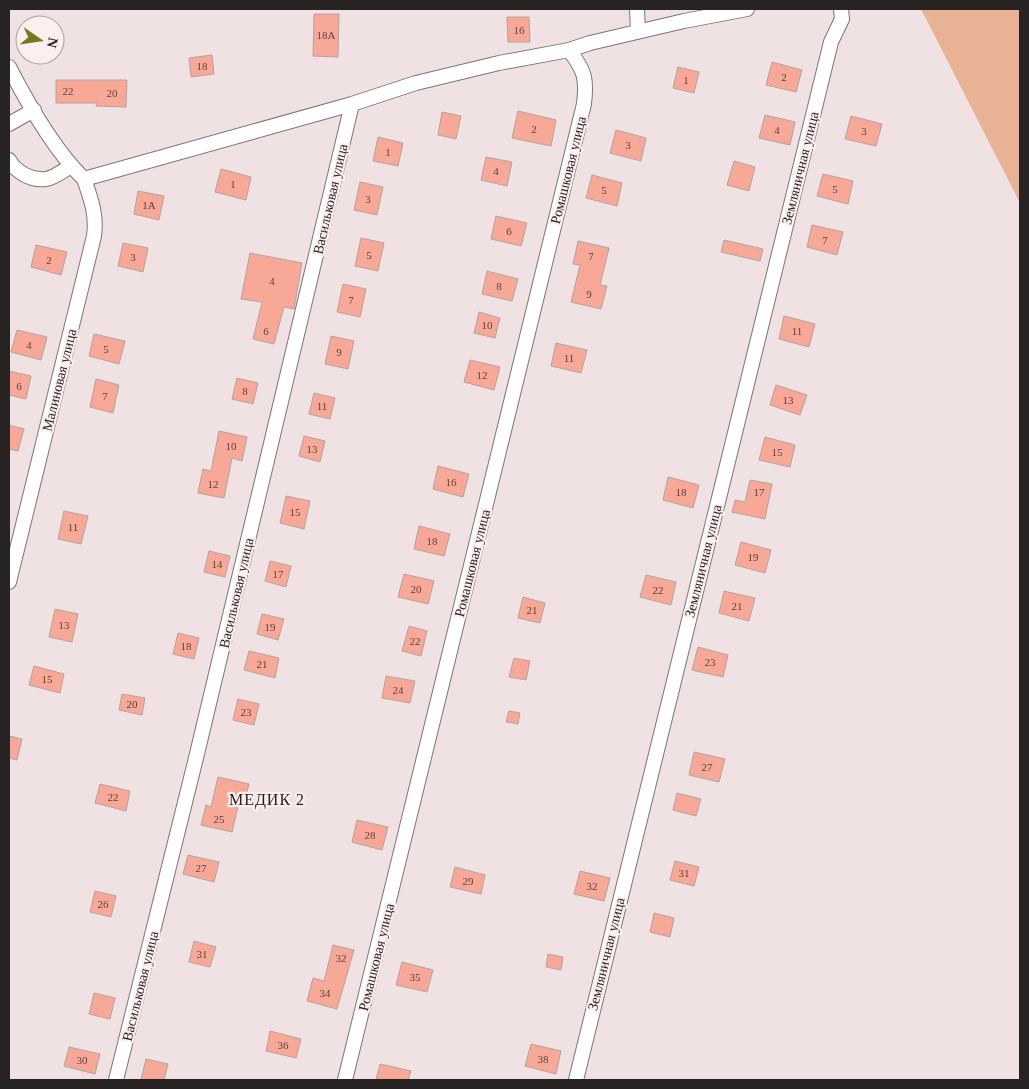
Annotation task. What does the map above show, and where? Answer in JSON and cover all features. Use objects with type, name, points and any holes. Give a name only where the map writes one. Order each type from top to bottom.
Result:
[{"type":"street","points":[[637,9],[638,31]]},
{"type":"street","points":[[9,67],[34,110],[71,166],[84,179],[352,104],[416,83],[499,63],[568,50],[638,31],[747,9]]},
{"type":"street","name":"Земляничная улица","points":[[576,1080],[831,42],[842,19],[841,9]]},
{"type":"street","name":"Ромашковая улица","points":[[345,1080],[584,104],[587,84],[580,65],[568,50]]},
{"type":"street","name":"Васильковая улица","points":[[116,1080],[196,758],[352,104]]},
{"type":"street","points":[[9,124],[34,110]]},
{"type":"street","points":[[9,160],[13,167],[29,178],[46,179],[71,166]]},
{"type":"street","name":"Малиновая улица","points":[[9,582],[94,236],[95,215],[84,179]]},
{"type":"shaded area","points":[[921,9],[1020,9],[1020,203]]},
{"type":"building","points":[[314,14],[339,14],[338,57],[313,56]]},
{"type":"building","points":[[507,17],[529,17],[530,42],[508,42]]},
{"type":"building","points":[[212,55],[214,74],[191,77],[189,58]]},
{"type":"building","points":[[772,62],[802,70],[796,92],[766,85]]},
{"type":"building","points":[[678,67],[699,72],[694,93],[673,88]]},
{"type":"building","points":[[56,80],[127,80],[126,107],[96,106],[97,103],[56,103]]},
{"type":"building","points":[[518,111],[556,120],[551,146],[512,138]]},
{"type":"building","points":[[442,112],[461,116],[456,139],[438,135]]},
{"type":"building","points":[[765,115],[795,122],[790,145],[759,138]]},
{"type":"building","points":[[851,116],[882,124],[876,146],[845,139]]},
{"type":"building","points":[[616,130],[646,138],[641,161],[610,153]]},
{"type":"building","points":[[378,137],[403,143],[398,166],[373,161]]},
{"type":"building","points":[[486,157],[512,162],[507,186],[481,180]]},
{"type":"building","points":[[734,161],[755,167],[749,191],[727,185]]},
{"type":"building","points":[[221,169],[251,177],[246,200],[215,192]]},
{"type":"building","points":[[823,174],[853,181],[848,204],[817,196]]},
{"type":"building","points":[[592,175],[622,183],[617,206],[586,198]]},
{"type":"building","points":[[360,182],[383,187],[377,215],[354,210]]},
{"type":"building","points":[[138,191],[164,196],[159,220],[134,214]]},
{"type":"building","points":[[496,216],[527,223],[521,246],[491,239]]},
{"type":"building","points":[[812,225],[843,232],[837,255],[807,247]]},
{"type":"building","points":[[361,238],[384,243],[378,271],[355,266]]},
{"type":"building","points":[[724,240],[763,249],[760,261],[721,252]]},
{"type":"building","points":[[578,241],[609,248],[600,285],[607,286],[601,309],[571,302],[580,265],[573,264]]},
{"type":"building","points":[[123,243],[148,248],[143,272],[118,266]]},
{"type":"building","points":[[36,245],[67,252],[61,275],[31,267]]},
{"type":"building","points":[[250,253],[302,263],[294,309],[284,307],[274,344],[253,339],[262,302],[241,299]]},
{"type":"building","points":[[487,271],[518,279],[512,301],[482,294]]},
{"type":"building","points":[[343,284],[366,289],[360,317],[337,312]]},
{"type":"building","points":[[479,312],[500,318],[495,338],[474,333]]},
{"type":"building","points":[[784,316],[815,324],[809,347],[779,339]]},
{"type":"building","points":[[17,330],[47,337],[41,360],[11,352]]},
{"type":"building","points":[[94,334],[125,341],[119,364],[89,356]]},
{"type":"building","points":[[331,336],[354,341],[348,369],[325,364]]},
{"type":"building","points":[[556,343],[587,350],[581,373],[551,366]]},
{"type":"building","points":[[470,360],[500,367],[494,390],[464,382]]},
{"type":"building","points":[[9,371],[31,376],[26,399],[9,395]]},
{"type":"building","points":[[237,378],[258,383],[253,404],[232,399]]},
{"type":"building","points":[[96,379],[119,385],[113,413],[90,407]]},
{"type":"building","points":[[776,385],[807,395],[800,415],[770,405]]},
{"type":"building","points":[[314,393],[335,398],[330,419],[309,414]]},
{"type":"building","points":[[9,425],[24,429],[18,451],[9,449]]},
{"type":"building","points":[[219,431],[247,437],[242,461],[232,458],[224,498],[198,493],[203,469],[211,471]]},
{"type":"building","points":[[304,436],[325,441],[320,462],[299,456]]},
{"type":"building","points":[[765,437],[795,445],[790,467],[759,460]]},
{"type":"building","points":[[438,466],[469,474],[463,497],[433,489]]},
{"type":"building","points":[[668,477],[699,485],[693,508],[663,500]]},
{"type":"building","points":[[750,480],[772,484],[765,519],[732,512],[735,500],[745,502]]},
{"type":"building","points":[[286,496],[310,501],[304,529],[280,523]]},
{"type":"building","points":[[64,511],[88,516],[81,544],[58,539]]},
{"type":"building","points":[[419,526],[450,534],[444,556],[414,549]]},
{"type":"building","points":[[741,542],[771,550],[765,573],[735,565]]},
{"type":"building","points":[[209,551],[230,556],[225,577],[204,572]]},
{"type":"building","points":[[270,561],[291,566],[286,587],[265,581]]},
{"type":"building","points":[[404,574],[434,581],[428,604],[398,597]]},
{"type":"building","points":[[646,575],[676,582],[671,605],[640,597]]},
{"type":"building","points":[[724,591],[755,598],[749,621],[719,613]]},
{"type":"building","points":[[523,597],[545,603],[540,623],[518,618]]},
{"type":"building","points":[[55,609],[78,614],[72,642],[49,637]]},
{"type":"building","points":[[262,614],[284,619],[278,640],[257,634]]},
{"type":"building","points":[[409,626],[427,631],[421,656],[402,651]]},
{"type":"building","points":[[178,633],[199,638],[194,659],[173,654]]},
{"type":"building","points":[[698,647],[728,655],[723,677],[692,670]]},
{"type":"building","points":[[249,651],[279,658],[275,678],[244,670]]},
{"type":"building","points":[[514,658],[530,661],[526,680],[509,677]]},
{"type":"building","points":[[34,666],[64,674],[60,693],[29,685]]},
{"type":"building","points":[[386,676],[415,681],[410,703],[382,698]]},
{"type":"building","points":[[122,694],[145,698],[142,715],[119,710]]},
{"type":"building","points":[[238,699],[259,704],[254,725],[233,720]]},
{"type":"building","points":[[509,711],[520,713],[518,724],[506,722]]},
{"type":"building","points":[[9,736],[22,739],[17,760],[9,758]]},
{"type":"building","points":[[694,752],[725,759],[719,782],[689,775]]},
{"type":"building","points":[[218,777],[249,784],[244,803],[239,802],[232,832],[201,825],[206,805],[211,807]]},
{"type":"building","points":[[100,784],[130,791],[126,811],[95,803]]},
{"type":"building","points":[[677,793],[701,799],[696,816],[673,810]]},
{"type":"building","points":[[357,820],[388,827],[382,850],[352,842]]},
{"type":"building","points":[[188,855],[219,862],[214,882],[183,874]]},
{"type":"building","points":[[675,861],[699,867],[694,886],[670,880]]},
{"type":"building","points":[[455,867],[485,875],[481,894],[450,887]]},
{"type":"building","points":[[580,871],[610,878],[604,901],[574,894]]},
{"type":"building","points":[[95,891],[116,896],[111,917],[90,912]]},
{"type":"building","points":[[654,913],[674,918],[670,937],[650,932]]},
{"type":"building","points":[[194,941],[216,947],[210,967],[189,962]]},
{"type":"building","points":[[333,945],[354,950],[337,1009],[307,1001],[313,978],[324,981]]},
{"type":"building","points":[[548,954],[563,957],[561,970],[546,967]]},
{"type":"building","points":[[402,962],[433,970],[427,992],[396,985]]},
{"type":"building","points":[[94,993],[115,998],[110,1019],[89,1014]]},
{"type":"building","points":[[270,1031],[301,1039],[296,1058],[266,1051]]},
{"type":"building","points":[[531,1044],[561,1051],[556,1074],[525,1066]]},
{"type":"building","points":[[69,1047],[100,1054],[95,1074],[64,1066]]},
{"type":"building","points":[[146,1059],[168,1064],[164,1080],[141,1080]]},
{"type":"building","points":[[380,1064],[411,1071],[408,1080],[376,1080]]},
{"type":"district","name":"МЕДИК 2","points":[[267,799]]}]
